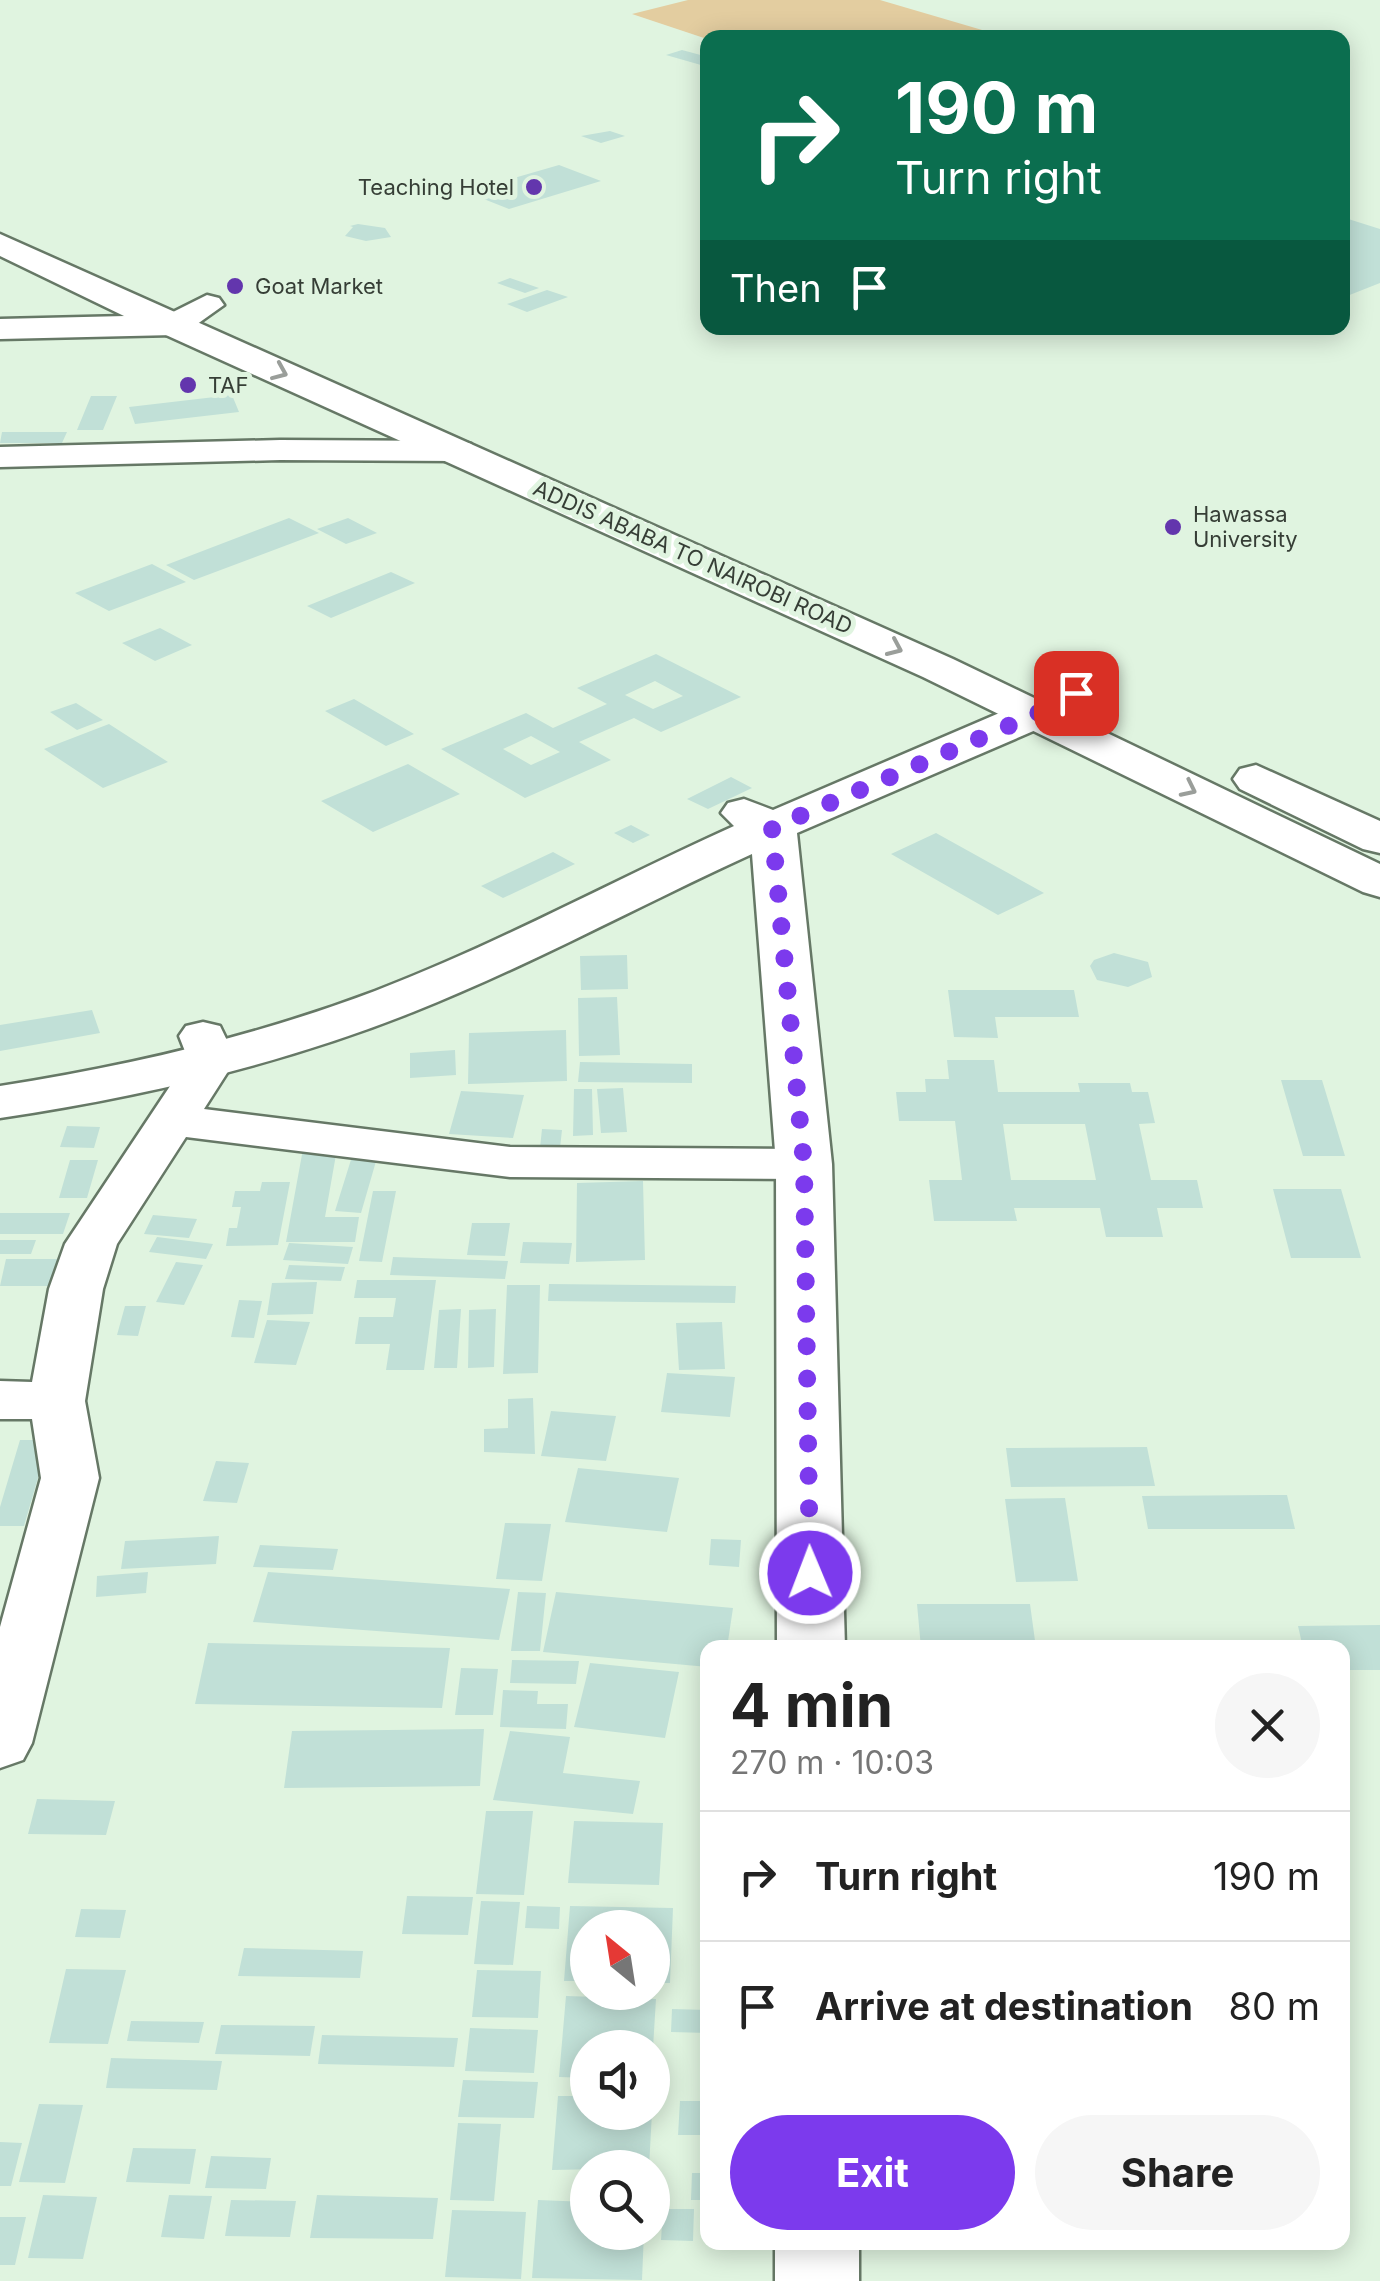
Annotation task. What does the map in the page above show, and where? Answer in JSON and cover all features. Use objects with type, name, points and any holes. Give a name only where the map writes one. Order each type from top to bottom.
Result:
[{"type":"main road","name":"ADDIS ABABA TO NAIROBI ROAD","points":[[0,212],[190,315],[460,451],[1055,700]]},
{"type":"main road","name":"ADDIS ABABA TO NAIROBI ROAD","points":[[0,244],[136,309],[190,315],[643,496],[1055,700],[1380,882]]},
{"type":"main road","points":[[0,314],[136,309]]},
{"type":"main road","points":[[0,328],[190,315]]},
{"type":"main road","points":[[0,1076],[208,1047],[332,1022],[448,979],[757,820],[1055,700]]},
{"type":"main road","points":[[1218,761],[1380,839]]},
{"type":"main road","points":[[757,820],[804,1164],[810,1640]]},
{"type":"main road","points":[[0,1102],[68,1092],[208,1047]]},
{"type":"main road","points":[[817,2250],[817,2281]]},
{"type":"street","points":[[0,457],[280,450],[460,451]]},
{"type":"street","points":[[0,1744],[70,1478],[56,1401],[76,1288],[91,1244],[172,1120],[208,1047]]},
{"type":"street","points":[[172,1120],[510,1162],[804,1164]]},
{"type":"street","points":[[0,1400],[56,1401]]},
{"type":"shaded area","points":[[688,0],[880,0],[982,30],[700,30],[700,37],[632,14]]},
{"type":"building","points":[[682,50],[700,55],[700,65],[666,55]]},
{"type":"building","points":[[610,131],[625,136],[601,143],[581,136]]},
{"type":"building","name":"Teaching Hotel","points":[[559,165],[601,181],[509,209],[466,192]]},
{"type":"building","points":[[1350,220],[1380,229],[1380,283],[1350,295]]},
{"type":"building","points":[[350,226],[385,228],[391,237],[366,241],[345,236],[353,227]]},
{"type":"building","points":[[510,278],[539,288],[525,293],[497,283]]},
{"type":"building","points":[[547,290],[568,297],[527,312],[507,304]]},
{"type":"building","points":[[232,395],[239,412],[135,424],[129,407]]},
{"type":"building","points":[[91,396],[117,396],[103,430],[77,430]]},
{"type":"building","points":[[2,432],[67,432],[62,443],[0,443]]},
{"type":"building","points":[[289,518],[319,533],[194,580],[166,565]]},
{"type":"building","points":[[348,518],[377,533],[346,544],[317,529]]},
{"type":"building","points":[[152,564],[186,582],[109,611],[75,593]]},
{"type":"building","points":[[391,572],[415,583],[331,618],[307,606]]},
{"type":"building","points":[[160,628],[192,645],[155,661],[122,643]]},
{"type":"building","points":[[656,654],[741,697],[661,732],[634,718],[579,742],[611,760],[525,798],[441,749],[526,713],[553,728],[607,704],[577,688]],"holes":[[[655,681],[683,696],[653,709],[625,695]],[[531,736],[560,752],[531,765],[503,749]]]},
{"type":"building","points":[[354,699],[414,734],[386,746],[325,711]]},
{"type":"building","points":[[76,703],[103,720],[77,730],[50,712]]},
{"type":"building","points":[[109,724],[168,762],[103,788],[44,749]]},
{"type":"building","points":[[408,764],[460,794],[373,832],[321,801]]},
{"type":"building","points":[[731,777],[752,788],[708,809],[687,799]]},
{"type":"building","points":[[631,825],[650,835],[633,843],[614,833]]},
{"type":"building","points":[[936,833],[1044,893],[998,915],[891,854]]},
{"type":"building","points":[[553,852],[575,864],[503,898],[481,886]]},
{"type":"building","points":[[1114,953],[1148,962],[1152,977],[1128,987],[1097,980],[1090,966],[1094,960]]},
{"type":"building","points":[[627,955],[628,989],[581,990],[580,956]]},
{"type":"building","points":[[948,990],[1074,990],[1079,1017],[995,1017],[998,1038],[954,1037]]},
{"type":"building","points":[[617,997],[620,1055],[579,1056],[578,998]]},
{"type":"building","points":[[92,1010],[100,1033],[0,1051],[0,1025]]},
{"type":"building","points":[[566,1030],[567,1081],[468,1084],[469,1033]]},
{"type":"building","points":[[455,1050],[456,1075],[410,1078],[410,1053]]},
{"type":"building","points":[[947,1060],[994,1060],[998,1092],[1080,1092],[1078,1083],[1130,1083],[1132,1092],[1148,1092],[1155,1123],[1139,1124],[1151,1180],[1197,1180],[1203,1208],[1157,1208],[1163,1237],[1106,1237],[1100,1208],[1014,1208],[1017,1221],[934,1221],[929,1180],[962,1180],[955,1121],[899,1121],[896,1092],[926,1092],[925,1079],[949,1079]],"holes":[[[1003,1124],[1085,1124],[1096,1180],[1011,1180]]]},
{"type":"building","points":[[580,1062],[692,1064],[692,1083],[578,1082]]},
{"type":"building","points":[[1281,1080],[1322,1080],[1345,1156],[1303,1156]]},
{"type":"building","points":[[623,1088],[627,1132],[601,1133],[597,1089]]},
{"type":"building","points":[[574,1089],[592,1089],[593,1135],[573,1136]]},
{"type":"building","points":[[461,1091],[524,1095],[513,1138],[449,1134]]},
{"type":"building","points":[[67,1126],[100,1127],[94,1148],[60,1147]]},
{"type":"building","points":[[542,1129],[562,1130],[560,1148],[540,1148]]},
{"type":"building","points":[[303,1149],[337,1149],[325,1217],[359,1217],[355,1242],[286,1242]]},
{"type":"building","points":[[354,1150],[379,1151],[361,1213],[335,1211]]},
{"type":"building","points":[[70,1160],[98,1160],[87,1198],[59,1198]]},
{"type":"building","points":[[643,1181],[645,1260],[576,1262],[577,1183]]},
{"type":"building","points":[[262,1182],[290,1182],[278,1245],[226,1246],[229,1228],[237,1228],[241,1207],[232,1207],[235,1191],[260,1191]]},
{"type":"building","points":[[1273,1189],[1341,1189],[1361,1258],[1291,1258]]},
{"type":"building","points":[[373,1191],[396,1191],[382,1262],[359,1261]]},
{"type":"building","points":[[0,1213],[70,1213],[63,1234],[0,1234]]},
{"type":"building","points":[[153,1215],[197,1219],[189,1238],[144,1234]]},
{"type":"building","points":[[472,1223],[510,1223],[505,1256],[467,1255]]},
{"type":"building","points":[[157,1237],[213,1244],[206,1259],[149,1252]]},
{"type":"building","points":[[0,1240],[36,1240],[31,1254],[0,1254]]},
{"type":"building","points":[[523,1242],[572,1243],[569,1264],[520,1263]]},
{"type":"building","points":[[289,1243],[353,1247],[348,1264],[283,1260]]},
{"type":"building","points":[[393,1257],[508,1261],[505,1279],[390,1275]]},
{"type":"building","points":[[6,1259],[62,1259],[54,1286],[0,1286]]},
{"type":"building","points":[[176,1262],[203,1265],[184,1305],[156,1302]]},
{"type":"building","points":[[289,1265],[345,1267],[341,1281],[285,1279]]},
{"type":"building","points":[[357,1280],[436,1280],[424,1370],[386,1370],[390,1344],[355,1344],[359,1317],[393,1317],[396,1298],[354,1298]]},
{"type":"building","points":[[317,1282],[313,1314],[267,1315],[272,1283]]},
{"type":"building","points":[[549,1284],[736,1286],[735,1303],[548,1301]]},
{"type":"building","points":[[507,1285],[540,1285],[538,1373],[503,1374]]},
{"type":"building","points":[[239,1300],[262,1301],[254,1338],[231,1337]]},
{"type":"building","points":[[125,1306],[146,1306],[138,1336],[117,1335]]},
{"type":"building","points":[[461,1309],[457,1368],[434,1368],[439,1310]]},
{"type":"building","points":[[496,1309],[494,1367],[468,1368],[469,1310]]},
{"type":"building","points":[[267,1320],[310,1322],[296,1365],[254,1363]]},
{"type":"building","points":[[722,1322],[725,1369],[679,1370],[676,1323]]},
{"type":"building","points":[[667,1373],[735,1377],[730,1417],[661,1412]]},
{"type":"building","points":[[533,1398],[535,1454],[484,1452],[484,1429],[508,1428],[508,1399]]},
{"type":"building","points":[[551,1411],[616,1416],[606,1461],[541,1456]]},
{"type":"building","points":[[20,1440],[49,1440],[24,1526],[0,1526],[0,1507]]},
{"type":"building","points":[[1147,1447],[1155,1486],[1011,1487],[1006,1448]]},
{"type":"building","points":[[216,1461],[249,1463],[237,1503],[203,1501]]},
{"type":"building","points":[[578,1468],[679,1478],[667,1532],[565,1522]]},
{"type":"building","points":[[1287,1495],[1295,1529],[1148,1529],[1142,1496]]},
{"type":"building","points":[[1065,1498],[1078,1581],[1016,1582],[1005,1499]]},
{"type":"building","points":[[505,1523],[551,1524],[542,1581],[496,1579]]},
{"type":"building","points":[[219,1536],[216,1564],[121,1569],[125,1541]]},
{"type":"building","points":[[711,1539],[741,1540],[739,1567],[709,1565]]},
{"type":"building","points":[[260,1545],[338,1549],[333,1570],[253,1567]]},
{"type":"building","points":[[148,1572],[146,1593],[96,1597],[97,1576]]},
{"type":"building","points":[[268,1572],[510,1589],[499,1640],[253,1622]]},
{"type":"building","points":[[518,1592],[546,1593],[540,1651],[511,1651]]},
{"type":"building","points":[[556,1592],[733,1608],[728,1640],[700,1640],[700,1666],[543,1652]]},
{"type":"building","points":[[917,1604],[1030,1604],[1035,1640],[920,1640]]},
{"type":"building","points":[[1380,1625],[1380,1670],[1350,1670],[1350,1640],[1301,1640],[1298,1626]]},
{"type":"building","points":[[208,1643],[450,1648],[442,1708],[195,1704]]},
{"type":"building","points":[[512,1660],[579,1661],[576,1684],[510,1683]]},
{"type":"building","points":[[590,1663],[679,1672],[665,1738],[574,1727]]},
{"type":"building","points":[[461,1668],[498,1669],[493,1715],[455,1715]]},
{"type":"building","points":[[503,1690],[538,1691],[537,1704],[568,1704],[566,1729],[500,1727]]},
{"type":"building","points":[[484,1729],[480,1786],[284,1788],[292,1731]]},
{"type":"building","points":[[510,1731],[570,1737],[563,1773],[640,1781],[633,1814],[493,1800]]},
{"type":"building","points":[[37,1799],[115,1801],[106,1835],[28,1834]]},
{"type":"building","points":[[486,1811],[533,1811],[524,1895],[476,1894]]},
{"type":"building","points":[[574,1821],[663,1823],[659,1885],[568,1883]]},
{"type":"building","points":[[407,1896],[473,1897],[468,1935],[402,1934]]},
{"type":"building","points":[[481,1901],[520,1902],[513,1965],[474,1964]]},
{"type":"building","points":[[527,1906],[560,1907],[559,1929],[525,1928]]},
{"type":"building","points":[[570,1906],[673,1908],[670,1983],[670,1910],[570,1910],[570,1981],[564,1981]]},
{"type":"building","points":[[81,1909],[126,1910],[120,1938],[75,1937]]},
{"type":"building","points":[[244,1948],[363,1951],[360,1978],[238,1976]]},
{"type":"building","points":[[66,1969],[126,1970],[108,2044],[49,2043]]},
{"type":"building","points":[[477,1970],[541,1971],[538,2018],[472,2017]]},
{"type":"building","points":[[566,1996],[570,1996],[570,2010],[655,2010],[654,2030],[570,2030],[570,2077],[559,2077]]},
{"type":"building","points":[[672,2009],[700,2010],[700,2033],[671,2032]]},
{"type":"building","points":[[131,2021],[204,2022],[199,2043],[127,2041]]},
{"type":"building","points":[[221,2025],[315,2026],[310,2056],[215,2054]]},
{"type":"building","points":[[470,2028],[538,2030],[534,2073],[465,2071]]},
{"type":"building","points":[[322,2035],[458,2038],[454,2067],[318,2064]]},
{"type":"building","points":[[111,2058],[222,2061],[217,2090],[106,2088]]},
{"type":"building","points":[[463,2080],[538,2082],[534,2118],[458,2117]]},
{"type":"building","points":[[558,2096],[570,2096],[570,2130],[651,2130],[650,2150],[570,2150],[570,2170],[552,2170]]},
{"type":"building","points":[[680,2101],[700,2101],[700,2135],[678,2135]]},
{"type":"building","points":[[39,2104],[83,2105],[65,2183],[19,2182]]},
{"type":"building","points":[[458,2123],[501,2124],[494,2201],[450,2200]]},
{"type":"building","points":[[0,2142],[22,2143],[11,2186],[0,2186]]},
{"type":"building","points":[[133,2148],[196,2149],[190,2184],[126,2182]]},
{"type":"building","points":[[211,2156],[271,2158],[266,2189],[205,2188]]},
{"type":"building","points":[[692,2173],[700,2173],[700,2200],[691,2200]]},
{"type":"building","points":[[43,2195],[97,2197],[83,2259],[28,2258]]},
{"type":"building","points":[[169,2195],[212,2196],[204,2239],[161,2237]]},
{"type":"building","points":[[317,2195],[438,2198],[433,2239],[310,2238]]},
{"type":"building","points":[[231,2200],[296,2201],[290,2237],[225,2236]]},
{"type":"building","points":[[538,2200],[570,2201],[570,2250],[643,2250],[642,2280],[532,2278]]},
{"type":"building","points":[[670,2209],[694,2209],[693,2241],[670,2240]]},
{"type":"building","points":[[452,2210],[526,2212],[521,2279],[445,2277]]},
{"type":"building","points":[[0,2217],[26,2217],[15,2265],[0,2265]]},
{"type":"place","name":"Teaching Hotel","points":[[534,187]]},
{"type":"place","name":"Goat Market","points":[[235,286]]},
{"type":"place","name":"TAF","points":[[188,385]]},
{"type":"place","name":"Hawassa University","points":[[1173,527]]},
{"type":"route","points":[[810,1573],[804,1164],[772,828],[1076,693]]}]
